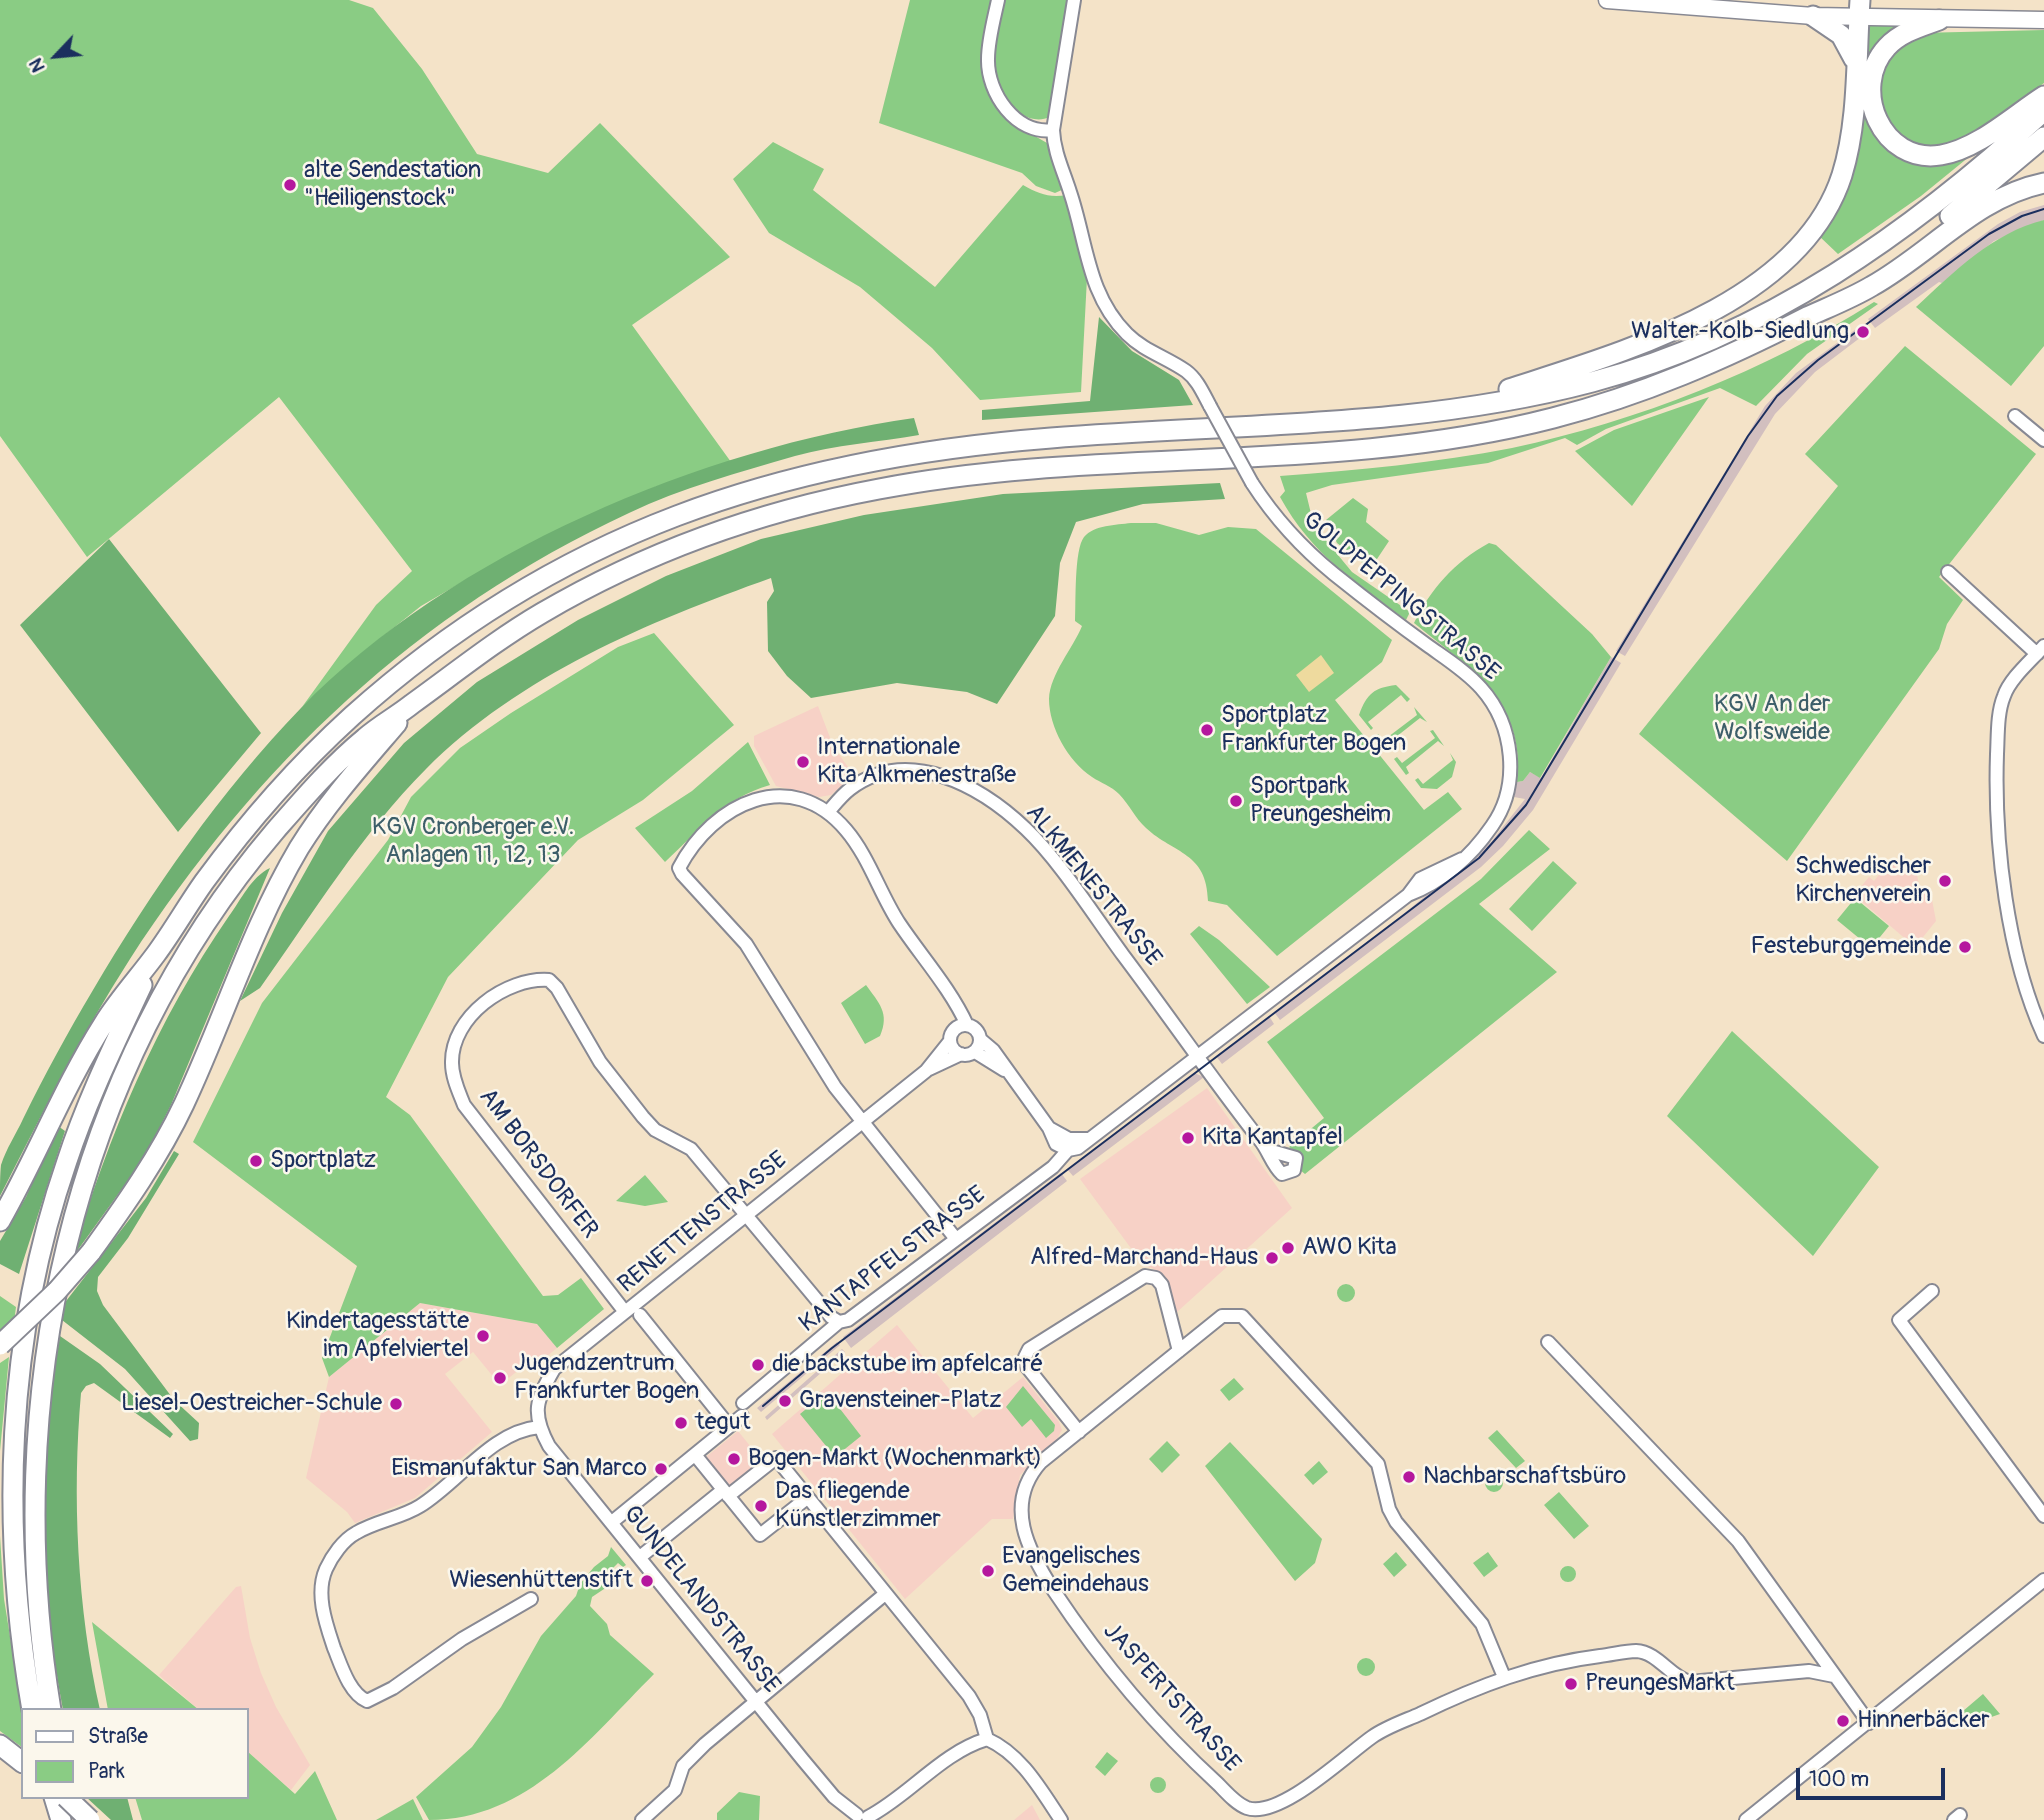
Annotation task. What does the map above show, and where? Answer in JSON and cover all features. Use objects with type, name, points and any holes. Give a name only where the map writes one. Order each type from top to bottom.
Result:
[{"type":"highway","points":[[1448,410],[1630,349],[1692,320],[1758,282],[1795,253],[1816,227],[1842,175],[1848,145],[1862,6]]},
{"type":"highway","points":[[1813,16],[1846,40],[1856,66]]},
{"type":"highway","points":[[1939,20],[1892,41],[1879,57],[1871,75],[1872,110],[1884,132],[1897,144],[1931,155],[1951,152],[2044,96]]},
{"type":"highway","points":[[0,1220],[102,1025],[246,828],[300,766],[352,716],[404,672],[514,595],[662,520],[799,476],[870,459],[1053,437],[1309,424],[1448,410],[1596,381],[1674,354],[1738,327],[1809,290],[1898,234],[1980,169],[2044,111]]},
{"type":"highway","points":[[1810,316],[1952,215],[2044,136]]},
{"type":"highway","points":[[51,1708],[36,1612],[30,1509],[32,1423],[43,1339],[64,1235],[93,1142],[132,1051],[177,969],[223,897],[286,818],[368,735],[491,645],[599,583],[679,546],[804,506],[881,488],[949,478],[1058,468],[1373,449],[1495,431],[1612,402],[1746,350],[1872,286],[1987,204],[2016,190],[2044,183]]},
{"type":"highway","points":[[0,1345],[57,1291],[91,1252],[130,1198],[177,1117],[268,906],[299,848],[352,775],[415,703]]},
{"type":"highway","points":[[32,1708],[14,1584],[11,1521],[16,1392],[26,1328],[53,1204],[84,1114],[157,953]]},
{"type":"highway","points":[[0,1745],[21,1761]]},
{"type":"highway","points":[[55,1799],[61,1820]]},
{"type":"highway","points":[[68,1799],[90,1820]]},
{"type":"highway","points":[[74,1799],[80,1820]]},
{"type":"main road","points":[[1607,0],[1813,16],[1862,6],[1892,19],[2044,20]]},
{"type":"street","points":[[998,0],[988,58],[993,86],[1003,106],[1017,121],[1042,131],[1053,130]]},
{"type":"street","name":"GOLDPEPPINGSTRASSE","points":[[1068,1150],[1078,1148],[1408,895],[1454,870],[1462,859],[1479,845],[1497,819],[1507,791],[1509,744],[1495,708],[1466,675],[1317,560],[1282,523],[1252,483],[1192,377],[1142,347],[1109,315],[1092,280],[1070,192],[1057,158],[1053,130],[1074,0]]},
{"type":"street","points":[[2015,416],[2044,440]]},
{"type":"street","points":[[1948,572],[2040,650],[2004,694],[1998,724],[1997,789],[2004,893],[2028,988],[2044,1036]]},
{"type":"street","name":"ALKMENESTRASSE","points":[[828,812],[849,789],[874,775],[900,769],[944,776],[990,799],[1028,830],[1196,1058],[1268,1150]]},
{"type":"street","points":[[956,1239],[835,1087],[746,944],[679,869],[684,859],[721,820],[751,800],[778,795],[799,797],[828,812],[859,849],[899,923],[947,992],[961,1054]]},
{"type":"street","name":"AM BORSDORFER","points":[[625,1312],[464,1105],[451,1062],[456,1039],[480,1005],[537,979],[549,980],[557,988],[600,1062],[639,1113],[654,1130],[691,1149],[748,1215]]},
{"type":"street","points":[[957,1032],[975,1028],[980,1039],[993,1050],[1049,1128],[1056,1144],[1068,1150]]},
{"type":"street","name":"RENETTENSTRASSE","points":[[539,1427],[539,1394],[554,1369],[926,1071],[957,1032]]},
{"type":"street","points":[[980,1039],[975,1052],[1010,1073]]},
{"type":"street","name":"RENETTENSTRASSE","points":[[926,1071],[961,1054],[975,1052]]},
{"type":"street","points":[[1049,1128],[1069,1139],[1087,1139]]},
{"type":"street","name":"KANTAPFELSTRASSE","points":[[612,1522],[696,1456],[729,1426],[742,1410],[839,1322],[848,1320],[1053,1167],[1068,1150]]},
{"type":"street","points":[[748,1215],[831,1317],[839,1322]]},
{"type":"street","points":[[1079,1432],[1027,1367],[1025,1357],[1029,1349],[1145,1276],[1156,1278],[1162,1285],[1179,1351]]},
{"type":"street","points":[[1932,1291],[1899,1320],[2044,1516]]},
{"type":"street","name":"JASPERTSTRASSE","points":[[1504,1677],[1482,1624],[1396,1522],[1389,1509],[1378,1464],[1242,1316],[1230,1313],[1222,1316],[1041,1462],[1028,1481],[1021,1520],[1031,1552],[1064,1605],[1129,1688],[1201,1768],[1247,1808],[1266,1809],[1285,1802],[1375,1735],[1504,1677],[1573,1660],[1637,1651],[1650,1655],[1678,1679],[1690,1682],[1809,1671],[1834,1676]]},
{"type":"street","points":[[640,1315],[729,1426]]},
{"type":"street","points":[[1548,1342],[1738,1541],[1869,1723]]},
{"type":"street","points":[[530,1599],[462,1639],[393,1688],[367,1701],[352,1687],[338,1657],[326,1625],[320,1592],[325,1571],[339,1548],[355,1533],[417,1508],[510,1433],[539,1427]]},
{"type":"street","name":"GUNDELANDSTRASSE","points":[[539,1427],[549,1446],[834,1797],[858,1818]]},
{"type":"street","points":[[696,1456],[760,1535],[807,1498]]},
{"type":"street","points":[[640,1557],[776,1458],[969,1696],[980,1715],[987,1739]]},
{"type":"street","points":[[1746,1820],[2044,1580]]},
{"type":"street","points":[[642,1820],[675,1790],[683,1766],[755,1700],[885,1594]]},
{"type":"street","points":[[882,1820],[905,1794],[968,1745],[987,1739],[1002,1745],[1014,1756],[1060,1820]]},
{"type":"street","points":[[858,1818],[905,1794]]},
{"type":"shaded area","points":[[2044,205],[2044,220],[1994,241],[1942,283],[1939,282],[1875,328],[1868,319],[1998,224],[2020,212]]},
{"type":"shaded area","points":[[1863,324],[1869,331],[1815,372],[1775,414],[1625,656],[1616,651],[1765,406],[1796,373]]},
{"type":"shaded area","points":[[1611,657],[1621,663],[1533,810],[1503,846],[1481,867],[1280,1020],[1274,1012],[1401,916],[1491,842],[1525,799],[1514,797],[1517,782],[1523,781],[1530,772],[1541,778]]},
{"type":"shaded area","name":"Internationale Kita Alkmenestraße","points":[[818,706],[834,748],[854,775],[831,795],[819,797],[776,786],[754,746],[754,736]]},
{"type":"shaded area","points":[[1896,863],[1897,868],[1915,865],[1920,890],[1930,889],[1936,921],[1915,947],[1854,895],[1869,877],[1874,881],[1884,868]]},
{"type":"shaded area","points":[[1269,1016],[1274,1024],[1222,1064],[1216,1056]]},
{"type":"shaded area","points":[[1194,1073],[1204,1077],[1073,1176],[1067,1169]]},
{"type":"shaded area","points":[[1207,1088],[1292,1208],[1177,1312],[1166,1277],[1144,1266],[1080,1179]]},
{"type":"shaded area","points":[[1061,1173],[1067,1181],[851,1348],[843,1337]]},
{"type":"shaded area","name":"Liesel-Oestreicher-Schule","points":[[420,1303],[537,1324],[557,1348],[535,1366],[530,1361],[500,1385],[473,1352],[445,1374],[492,1432],[415,1498],[355,1523],[347,1512],[306,1478],[329,1377]]},
{"type":"shaded area","points":[[897,1325],[973,1418],[1023,1377],[1059,1422],[1062,1430],[1056,1441],[1020,1475],[1013,1519],[992,1519],[905,1599],[772,1434]]},
{"type":"shaded area","points":[[837,1342],[840,1345],[761,1412],[757,1408]]},
{"type":"shaded area","points":[[842,1349],[845,1352],[767,1420],[765,1417]]},
{"type":"shaded area","name":"Bogen-Markt (Wochenmarkt)","points":[[738,1431],[763,1462],[730,1488],[706,1457]]},
{"type":"shaded area","points":[[241,1586],[250,1638],[261,1673],[276,1707],[310,1765],[291,1790],[248,1752],[248,1708],[197,1708],[159,1675],[236,1587]]},
{"type":"shaded area","points":[[1032,1805],[1040,1820],[1014,1820]]},
{"type":"green space","points":[[0,0],[349,0],[373,8],[422,69],[477,154],[548,173],[600,123],[730,257],[632,325],[731,462],[655,487],[495,563],[421,606],[362,653],[302,707],[376,605],[412,571],[279,397],[87,557],[0,436]]},
{"type":"green space","points":[[910,0],[992,0],[986,86],[996,105],[1014,124],[1047,143],[1064,189],[1055,193],[1036,186],[1022,173],[879,123]]},
{"type":"green space","points":[[1004,0],[1069,0],[1050,117],[1030,118],[1020,114],[1004,98],[995,79],[993,60]]},
{"type":"green space","points":[[1864,25],[1916,25],[1895,35],[1865,102],[1916,158],[2002,130],[1921,196],[1838,254],[1818,235],[1835,207]]},
{"type":"green space","points":[[2044,30],[2044,83],[1964,143],[1924,150],[1888,131],[1873,79],[1881,61],[1919,33]]},
{"type":"green space","points":[[773,142],[824,169],[813,190],[935,287],[1023,185],[1044,195],[1067,195],[1087,278],[1081,392],[980,400],[932,348],[860,287],[769,233],[733,179]]},
{"type":"green space","points":[[2044,220],[2044,346],[2011,386],[1916,307],[1959,268],[1991,244],[2007,234]]},
{"type":"green space","points":[[1874,302],[1878,304],[1807,354],[1756,406],[1720,388],[1606,429],[1577,445],[1565,438],[1488,463],[1332,485],[1306,493],[1314,526],[1352,572],[1410,612],[1406,620],[1352,580],[1320,551],[1280,497],[1285,491],[1280,476],[1455,458],[1512,448],[1606,424],[1699,391],[1745,371],[1832,327]]},
{"type":"green space","points":[[1099,317],[1132,351],[1179,380],[1193,405],[982,420],[982,410],[1090,401]]},
{"type":"green space","name":"KGV An der Wolfsweide","points":[[1905,346],[2036,454],[1939,577],[1963,600],[1947,624],[1939,649],[1787,861],[1639,734],[1838,486],[1805,454]]},
{"type":"green space","points":[[1709,397],[1632,506],[1575,451],[1614,430]]},
{"type":"green space","points":[[914,418],[919,435],[841,446],[795,456],[690,488],[629,513],[552,553],[479,597],[411,646],[347,700],[288,758],[232,821],[179,888],[130,959],[95,1017],[0,1196],[1,1165],[8,1147],[48,1069],[139,915],[189,843],[243,773],[301,708],[362,652],[431,602],[505,556],[585,516],[667,482],[750,454],[833,433]]},
{"type":"green space","points":[[1220,483],[1225,499],[1143,504],[1076,522],[1060,563],[1055,616],[997,704],[967,692],[897,683],[811,698],[787,676],[768,651],[767,602],[774,591],[771,578],[678,613],[588,655],[502,706],[426,769],[359,847],[260,988],[240,1001],[282,913],[328,831],[404,743],[477,682],[578,620],[666,576],[761,539],[864,515],[1003,494]]},
{"type":"green space","points":[[1353,498],[1368,509],[1366,522],[1389,541],[1375,562],[1364,564],[1337,543],[1326,520]]},
{"type":"green space","name":"Sportplatz Frankfurter Bogen","points":[[1131,523],[1156,523],[1199,535],[1228,527],[1256,529],[1392,640],[1382,662],[1335,700],[1424,810],[1448,792],[1462,809],[1277,956],[1227,905],[1208,901],[1202,873],[1195,863],[1146,828],[1119,794],[1083,770],[1068,753],[1052,721],[1049,699],[1053,680],[1082,626],[1075,621],[1077,565],[1081,544],[1084,537],[1093,530]]},
{"type":"green space","points":[[109,539],[261,733],[178,832],[20,625]]},
{"type":"green space","points":[[1489,543],[1496,545],[1592,634],[1611,657],[1540,778],[1530,772],[1523,781],[1517,782],[1518,754],[1513,730],[1503,708],[1490,689],[1473,672],[1414,623],[1445,577],[1476,550]]},
{"type":"green space","name":"KGV Cronberger e.V. Anlagen 11, 12, 13","points":[[654,633],[734,725],[643,800],[578,840],[448,977],[386,1097],[410,1115],[543,1296],[558,1295],[581,1278],[604,1309],[557,1348],[537,1324],[420,1303],[329,1377],[322,1358],[357,1266],[193,1142],[262,1003],[388,840],[411,797],[460,748],[511,713],[618,647]]},
{"type":"green space","points":[[1396,685],[1410,699],[1407,702],[1401,695],[1368,722],[1373,728],[1371,730],[1359,715],[1365,701],[1377,690]]},
{"type":"green space","points":[[1414,707],[1427,722],[1420,718],[1387,744],[1391,750],[1389,752],[1376,737],[1378,734],[1384,740],[1417,715]]},
{"type":"green space","points":[[1433,730],[1444,746],[1438,741],[1406,767],[1409,773],[1406,775],[1394,759],[1397,757],[1402,763],[1435,738],[1430,731]]},
{"type":"green space","points":[[748,742],[770,785],[738,798],[725,807],[665,862],[635,828],[692,791]]},
{"type":"green space","points":[[1450,753],[1456,762],[1452,777],[1437,789],[1421,788],[1415,780],[1418,778],[1423,784],[1453,760]]},
{"type":"green space","points":[[1529,830],[1550,849],[1479,904],[1557,972],[1305,1174],[1300,1170],[1299,1154],[1289,1147],[1324,1118],[1267,1042],[1481,879]]},
{"type":"green space","points":[[1553,861],[1577,883],[1532,931],[1509,909]]},
{"type":"green space","points":[[270,868],[171,1105],[145,1157],[72,1258],[119,1124],[157,1038],[179,996],[229,916],[252,883]]},
{"type":"green space","points":[[1855,898],[1889,926],[1871,948],[1837,920]]},
{"type":"green space","points":[[1199,926],[1219,940],[1270,987],[1247,1004],[1190,934]]},
{"type":"green space","points":[[866,985],[882,1009],[884,1021],[880,1036],[865,1044],[841,1003]]},
{"type":"green space","points":[[1732,1031],[1879,1167],[1813,1256],[1667,1116]]},
{"type":"green space","points":[[58,1126],[65,1131],[19,1274],[0,1264],[0,1241],[26,1197]]},
{"type":"green space","points":[[174,1151],[179,1154],[128,1238],[98,1277],[97,1291],[103,1305],[174,1400],[199,1423],[198,1439],[190,1441],[125,1369],[62,1320],[63,1305],[146,1198]]},
{"type":"green space","points":[[645,1175],[668,1202],[645,1206],[616,1201]]},
{"type":"green space","points":[[1346,1284],[1352,1287],[1355,1293],[1352,1299],[1346,1302],[1340,1299],[1337,1293],[1340,1287]]},
{"type":"green space","points":[[0,1296],[16,1307],[14,1322],[0,1333]]},
{"type":"green space","points":[[60,1336],[100,1364],[173,1434],[170,1438],[94,1383],[86,1386],[81,1393],[77,1472],[78,1552],[86,1632],[100,1708],[63,1708],[55,1662],[43,1523],[52,1385]]},
{"type":"green space","points":[[9,1357],[0,1451],[0,1363]]},
{"type":"green space","points":[[1234,1378],[1244,1389],[1229,1401],[1220,1390]]},
{"type":"green space","points":[[1023,1386],[1055,1425],[1054,1431],[1046,1438],[1031,1419],[1022,1427],[1006,1407]]},
{"type":"green space","points":[[827,1392],[861,1436],[835,1457],[800,1414]]},
{"type":"green space","points":[[1497,1430],[1525,1461],[1516,1468],[1488,1438]]},
{"type":"green space","points":[[1167,1441],[1180,1455],[1162,1473],[1149,1459]]},
{"type":"green space","points":[[1230,1442],[1322,1539],[1315,1563],[1295,1581],[1205,1466]]},
{"type":"green space","points":[[1319,1461],[1328,1472],[1313,1485],[1304,1475]]},
{"type":"green space","points":[[1494,1474],[1500,1477],[1503,1483],[1500,1489],[1494,1492],[1488,1489],[1485,1483],[1488,1477]]},
{"type":"green space","points":[[1559,1492],[1589,1526],[1574,1539],[1544,1505]]},
{"type":"green space","points":[[0,1536],[4,1599],[22,1708],[21,1747],[0,1731]]},
{"type":"green space","points":[[611,1547],[626,1565],[623,1567],[618,1563],[611,1570],[614,1576],[604,1589],[592,1597],[590,1606],[607,1624],[610,1635],[654,1674],[580,1749],[527,1791],[497,1806],[464,1816],[429,1820],[416,1797],[472,1747],[501,1707],[541,1636],[576,1596],[580,1584],[594,1567],[608,1556]]},
{"type":"green space","points":[[1396,1552],[1407,1565],[1394,1577],[1383,1564]]},
{"type":"green space","points":[[1488,1552],[1498,1566],[1484,1577],[1473,1563]]},
{"type":"green space","points":[[1565,1566],[1571,1566],[1576,1574],[1574,1580],[1565,1582],[1560,1577],[1560,1571]]},
{"type":"green space","points":[[92,1622],[197,1708],[108,1708]]},
{"type":"green space","points":[[1366,1658],[1372,1661],[1375,1667],[1372,1673],[1366,1676],[1360,1673],[1357,1667],[1360,1661]]},
{"type":"green space","points":[[1983,1694],[2000,1714],[1977,1722],[1956,1717]]},
{"type":"green space","points":[[248,1752],[295,1794],[315,1771],[337,1820],[142,1820],[136,1799],[248,1799]]},
{"type":"green space","points":[[1107,1752],[1118,1761],[1105,1776],[1095,1767]]},
{"type":"green space","points":[[1155,1777],[1161,1777],[1166,1785],[1164,1791],[1155,1793],[1150,1788],[1150,1782]]},
{"type":"green space","points":[[739,1792],[760,1796],[759,1820],[717,1820],[717,1813]]},
{"type":"green space","points":[[88,1799],[128,1799],[133,1820],[111,1820]]},
{"type":"green space","points":[[413,1799],[423,1820],[376,1820]]},
{"type":"sand","points":[[1321,655],[1334,673],[1309,692],[1296,675]]},
{"type":"tram line","points":[[763,1406],[832,1348],[1479,858],[1526,805],[1748,436],[1777,396],[1818,360],[1989,234],[2022,216],[2044,209]]},
{"type":"place","name":"alte Sendestation \"Heiligenstock\"","points":[[290,185]]},
{"type":"place","name":"Walter-Kolb-Siedlung","points":[[1863,332]]},
{"type":"place","name":"Sportplatz Frankfurter Bogen","points":[[1207,730]]},
{"type":"place","name":"Internationale Kita Alkmenestraße","points":[[803,762]]},
{"type":"place","name":"Sportpark Preungesheim","points":[[1236,801]]},
{"type":"place","name":"Schwedischer Kirchenverein","points":[[1945,881]]},
{"type":"place","name":"Festeburggemeinde","points":[[1965,947]]},
{"type":"place","name":"Kita Kantapfel","points":[[1188,1138]]},
{"type":"place","name":"Sportplatz","points":[[256,1161]]},
{"type":"place","name":"AWO Kita","points":[[1288,1248]]},
{"type":"place","name":"Alfred-Marchand-Haus","points":[[1272,1258]]},
{"type":"place","name":"Kindertagesstätte im Apfelviertel","points":[[483,1336]]},
{"type":"place","name":"die backstube im apfelcarré","points":[[758,1365]]},
{"type":"place","name":"Jugendzentrum Frankfurter Bogen","points":[[500,1378]]},
{"type":"place","name":"Gravensteiner-Platz","points":[[785,1401]]},
{"type":"place","name":"Liesel-Oestreicher-Schule","points":[[396,1404]]},
{"type":"place","name":"tegut","points":[[681,1423]]},
{"type":"place","name":"Bogen-Markt (Wochenmarkt)","points":[[734,1459]]},
{"type":"place","name":"Eismanufaktur San Marco","points":[[661,1469]]},
{"type":"place","name":"Nachbarschaftsbüro","points":[[1409,1477]]},
{"type":"place","name":"Das fliegende Künstlerzimmer","points":[[761,1506]]},
{"type":"place","name":"Evangelisches Gemeindehaus","points":[[988,1571]]},
{"type":"place","name":"Wiesenhüttenstift","points":[[647,1581]]},
{"type":"place","name":"PreungesMarkt","points":[[1571,1684]]},
{"type":"place","name":"Hinnerbäcker","points":[[1843,1721]]}]
